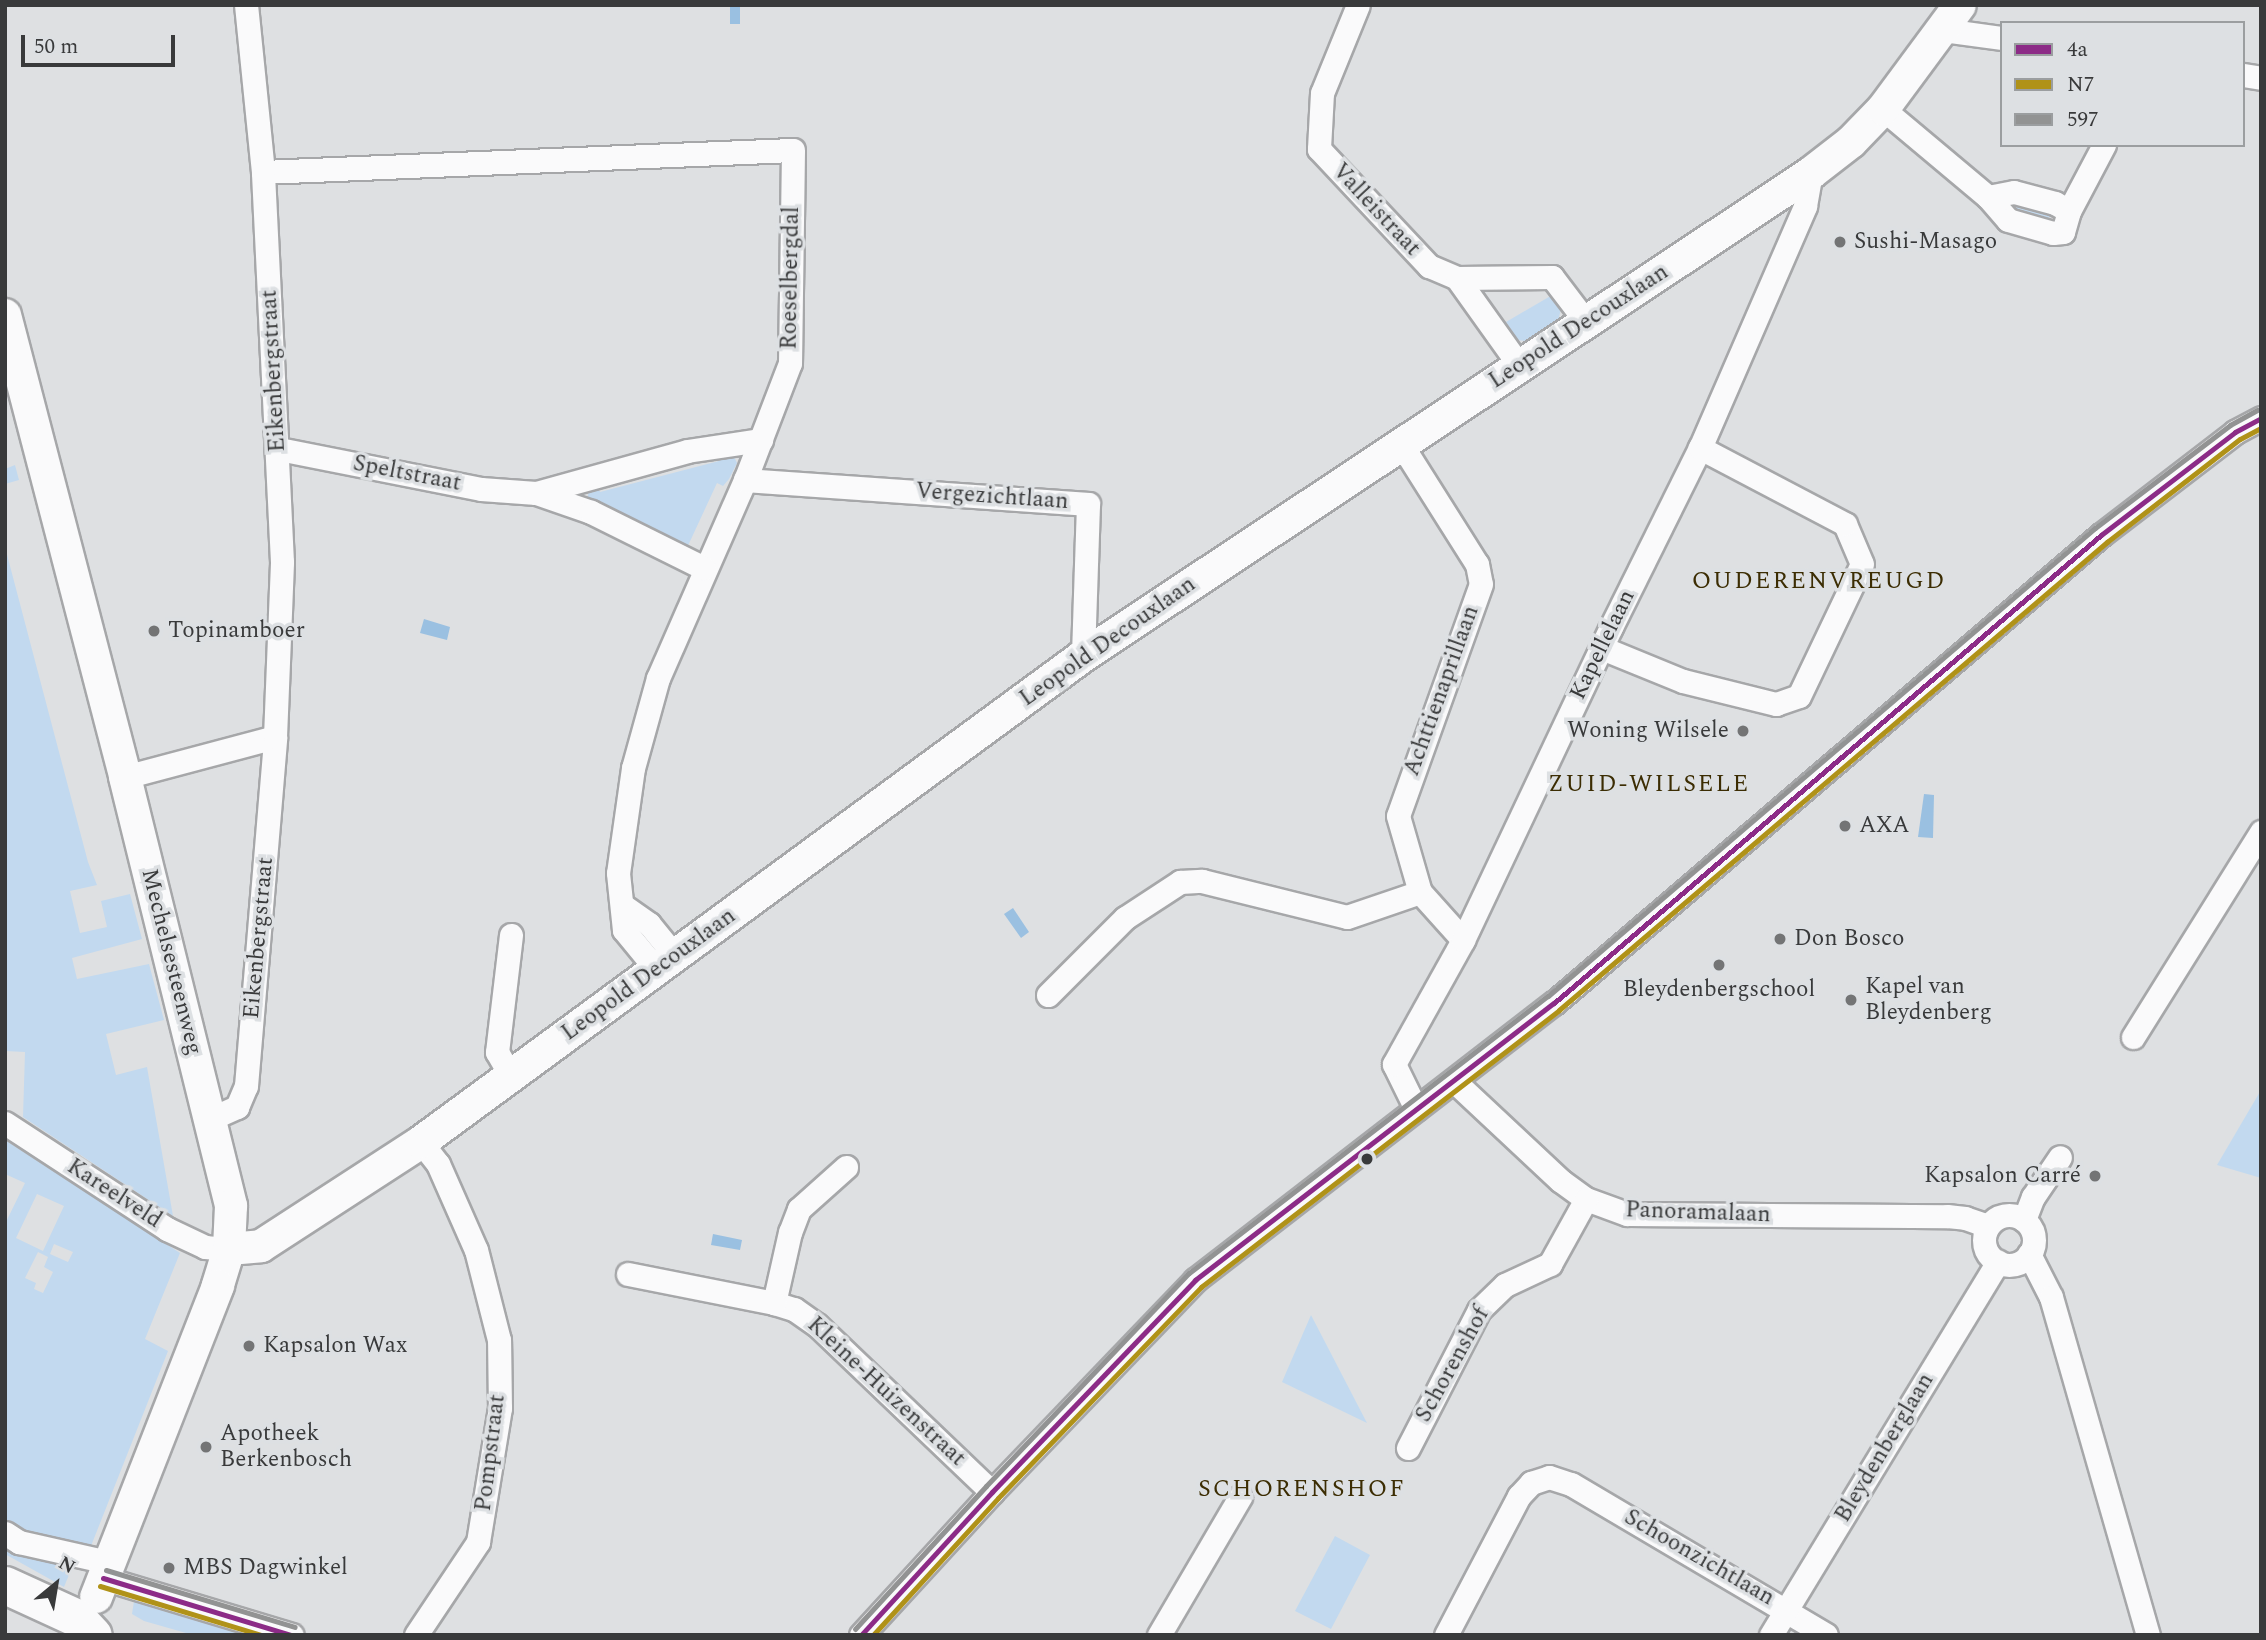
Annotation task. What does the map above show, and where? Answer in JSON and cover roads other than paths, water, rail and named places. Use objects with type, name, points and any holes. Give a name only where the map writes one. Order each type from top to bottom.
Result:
[{"type":"main road","points":[[5,1585],[77,1618],[93,1635]]},
{"type":"street","name":"Eikenbergstraat","points":[[210,1119],[237,1107],[246,1086],[275,737],[282,562],[279,449],[263,172],[246,5]]},
{"type":"street","name":"Valleistraat","points":[[1358,5],[1322,93],[1319,149],[1429,266],[1457,278],[1552,277],[1587,323]]},
{"type":"street","points":[[1952,18],[2000,37]]},
{"type":"street","name":"Leopold Decouxlaan","points":[[229,1249],[261,1246],[421,1142],[1083,656],[1811,173],[1851,142],[1883,109],[1952,18]]},
{"type":"street","points":[[1883,109],[1988,197],[2008,220],[2053,233],[2063,232],[2069,211],[2103,147]]},
{"type":"street","name":"Roeselbergdal","points":[[263,172],[793,150],[790,363],[745,480],[704,568],[658,678],[633,768],[618,873],[624,930],[666,963]]},
{"type":"street","name":"Kapellelaan","points":[[1416,1109],[1394,1064],[1464,940],[1602,648],[1700,449],[1805,206],[1811,173]]},
{"type":"street","name":"Valleistraat","points":[[1457,278],[1519,365]]},
{"type":"street","name":"Mechelsesteenweg","points":[[5,315],[125,777],[230,1206],[229,1249],[102,1579]]},
{"type":"street","points":[[861,1635],[992,1492],[1195,1280],[1554,1003],[2101,535],[2235,432],[2261,418]]},
{"type":"street","name":"Speltstraat","points":[[536,493],[687,451],[761,440]]},
{"type":"street","name":"Achttienaprillaan","points":[[1401,444],[1477,564],[1481,584],[1398,816],[1420,892],[1464,940]]},
{"type":"street","name":"Speltstraat","points":[[279,449],[481,489],[536,493],[591,512],[704,568]]},
{"type":"street","points":[[1602,648],[1683,681],[1776,704],[1799,696],[1862,564],[1845,524],[1700,449]]},
{"type":"street","name":"Vergezichtlaan","points":[[745,480],[1088,504],[1083,656]]},
{"type":"street","points":[[125,777],[275,737]]},
{"type":"street","points":[[2133,1037],[2261,832]]},
{"type":"street","points":[[1048,995],[1125,918],[1180,882],[1202,881],[1347,917],[1420,892]]},
{"type":"street","points":[[511,935],[497,1052],[511,1076]]},
{"type":"street","name":"Panoramalaan","points":[[1454,1081],[1561,1181],[1586,1199],[1627,1214],[1947,1216],[1965,1218],[1988,1226]]},
{"type":"street","name":"Kareelveld","points":[[5,1123],[167,1229],[205,1247],[229,1249]]},
{"type":"street","name":"Pompstraat","points":[[416,1635],[478,1542],[500,1408],[499,1340],[476,1250],[438,1164],[421,1142]]},
{"type":"street","points":[[2024,1220],[2033,1197],[2060,1157]]},
{"type":"street","points":[[774,1303],[794,1218],[806,1200],[846,1167]]},
{"type":"street","name":"Schorenshof","points":[[1408,1448],[1479,1310],[1505,1285],[1550,1264],[1586,1199]]},
{"type":"street","points":[[2008,1215],[2024,1220],[2029,1225],[2034,1240],[2029,1254],[2015,1264],[1998,1262],[1984,1242],[1988,1226],[2000,1216],[2008,1215]]},
{"type":"street","points":[[2029,1254],[2051,1297],[2147,1635]]},
{"type":"street","name":"Bleydenberglaan","points":[[1772,1635],[1998,1262]]},
{"type":"street","name":"Kleine-Huizenstraat","points":[[628,1274],[794,1309],[817,1325],[992,1492]]},
{"type":"street","name":"Schoonzichtlaan","points":[[1447,1635],[1525,1488],[1549,1477],[1571,1484],[1826,1635]]},
{"type":"street","points":[[1158,1635],[1241,1497]]},
{"type":"street","points":[[5,1533],[19,1542],[102,1579],[292,1635]]},
{"type":"place","name":"Sushi-Masago","points":[[1840,242]]},
{"type":"place","name":"Topinamboer","points":[[154,631]]},
{"type":"place","name":"Woning Wilsele","points":[[1743,731]]},
{"type":"place","name":"AXA","points":[[1845,826]]},
{"type":"place","name":"Don Bosco","points":[[1780,939]]},
{"type":"place","name":"Bleydenbergschool","points":[[1719,965]]},
{"type":"place","name":"Kapel van Bleydenberg","points":[[1851,1000]]},
{"type":"place","name":"Kapsalon Carré","points":[[2095,1176]]},
{"type":"place","name":"Kapsalon Wax","points":[[249,1346]]},
{"type":"place","name":"Apotheek Berkenbosch","points":[[206,1447]]},
{"type":"place","name":"MBS Dagwinkel","points":[[169,1568]]},
{"type":"district","name":"OUDERENVREUGD","points":[[1819,582]]},
{"type":"district","name":"ZUID-WILSELE","points":[[1649,785]]},
{"type":"district","name":"SCHORENSHOF","points":[[1302,1490]]}]
